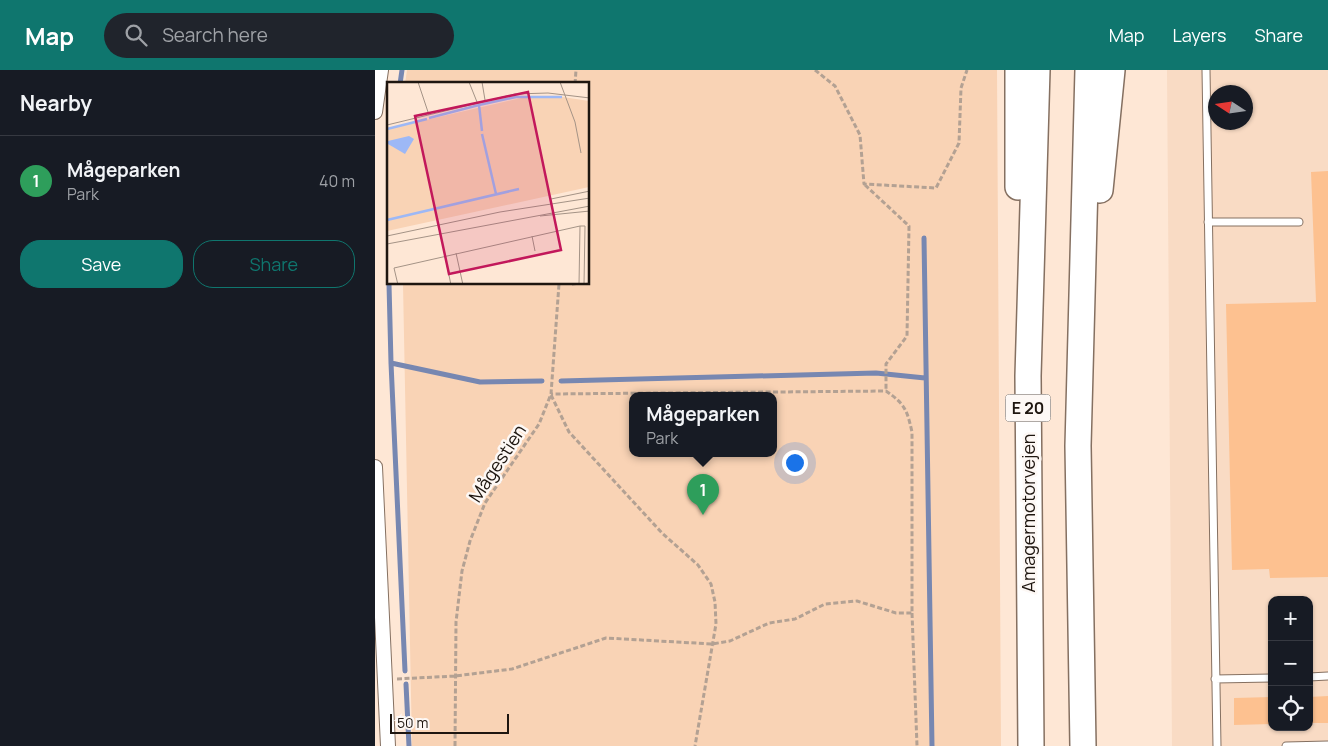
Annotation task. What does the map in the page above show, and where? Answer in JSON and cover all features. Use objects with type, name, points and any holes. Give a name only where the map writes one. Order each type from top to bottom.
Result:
[{"type":"highway","points":[[1018,70],[1017,167],[1028,376]]},
{"type":"highway","name":"Amagermotorvejen","points":[[1031,746],[1028,376],[1037,70]]},
{"type":"highway","points":[[1083,746],[1078,446],[1088,70]]},
{"type":"highway","points":[[1078,446],[1112,70]]},
{"type":"street","points":[[375,112],[381,70]]},
{"type":"street","points":[[375,467],[380,665],[385,680],[388,746]]},
{"type":"lane","points":[[1206,70],[1217,746]]},
{"type":"lane","points":[[1208,222],[1299,222]]},
{"type":"lane","points":[[1313,677],[1328,676]]},
{"type":"lane","points":[[1215,679],[1268,678]]},
{"type":"lane","points":[[1286,746],[1328,745]]},
{"type":"path","points":[[815,70],[835,86],[860,135],[864,184],[909,226],[907,336],[886,364],[886,391]]},
{"type":"path","points":[[864,184],[936,188],[959,143],[961,88],[967,70]]},
{"type":"path","name":"Mågestien","points":[[455,746],[456,622],[462,571],[470,541],[485,503],[539,424],[551,394],[559,285]]},
{"type":"path","points":[[774,392],[886,391],[901,401],[907,410],[912,432],[913,614],[917,746]]},
{"type":"path","points":[[629,393],[551,394],[569,432],[662,533],[698,566],[711,584],[715,602],[716,624],[695,746]]},
{"type":"path","points":[[385,680],[455,676],[512,669],[607,638],[712,644],[730,641],[769,623],[795,619],[825,604],[857,600],[896,614],[913,614]]},
{"type":"shaded area","points":[[407,70],[997,70],[1001,746],[412,746],[403,285],[590,285],[590,82],[405,82]]},
{"type":"shaded area","points":[[1167,70],[1328,70],[1328,746],[1172,746]]},
{"type":"building","points":[[1328,171],[1328,577],[1270,578],[1269,569],[1232,570],[1226,304],[1316,302],[1311,172]]},
{"type":"building","points":[[1328,696],[1328,723],[1313,723],[1313,697]]},
{"type":"building","points":[[1268,697],[1268,724],[1234,725],[1234,698]]},
{"type":"waterway","points":[[400,82],[402,70]]},
{"type":"waterway","points":[[924,238],[932,746]]},
{"type":"waterway","points":[[389,285],[391,363],[480,382],[542,381]]},
{"type":"waterway","points":[[391,363],[405,671]]},
{"type":"waterway","points":[[561,381],[876,373],[925,378]]},
{"type":"waterway","points":[[406,684],[409,746]]},
{"type":"place","name":"Mågeparken","points":[[703,515]]}]
